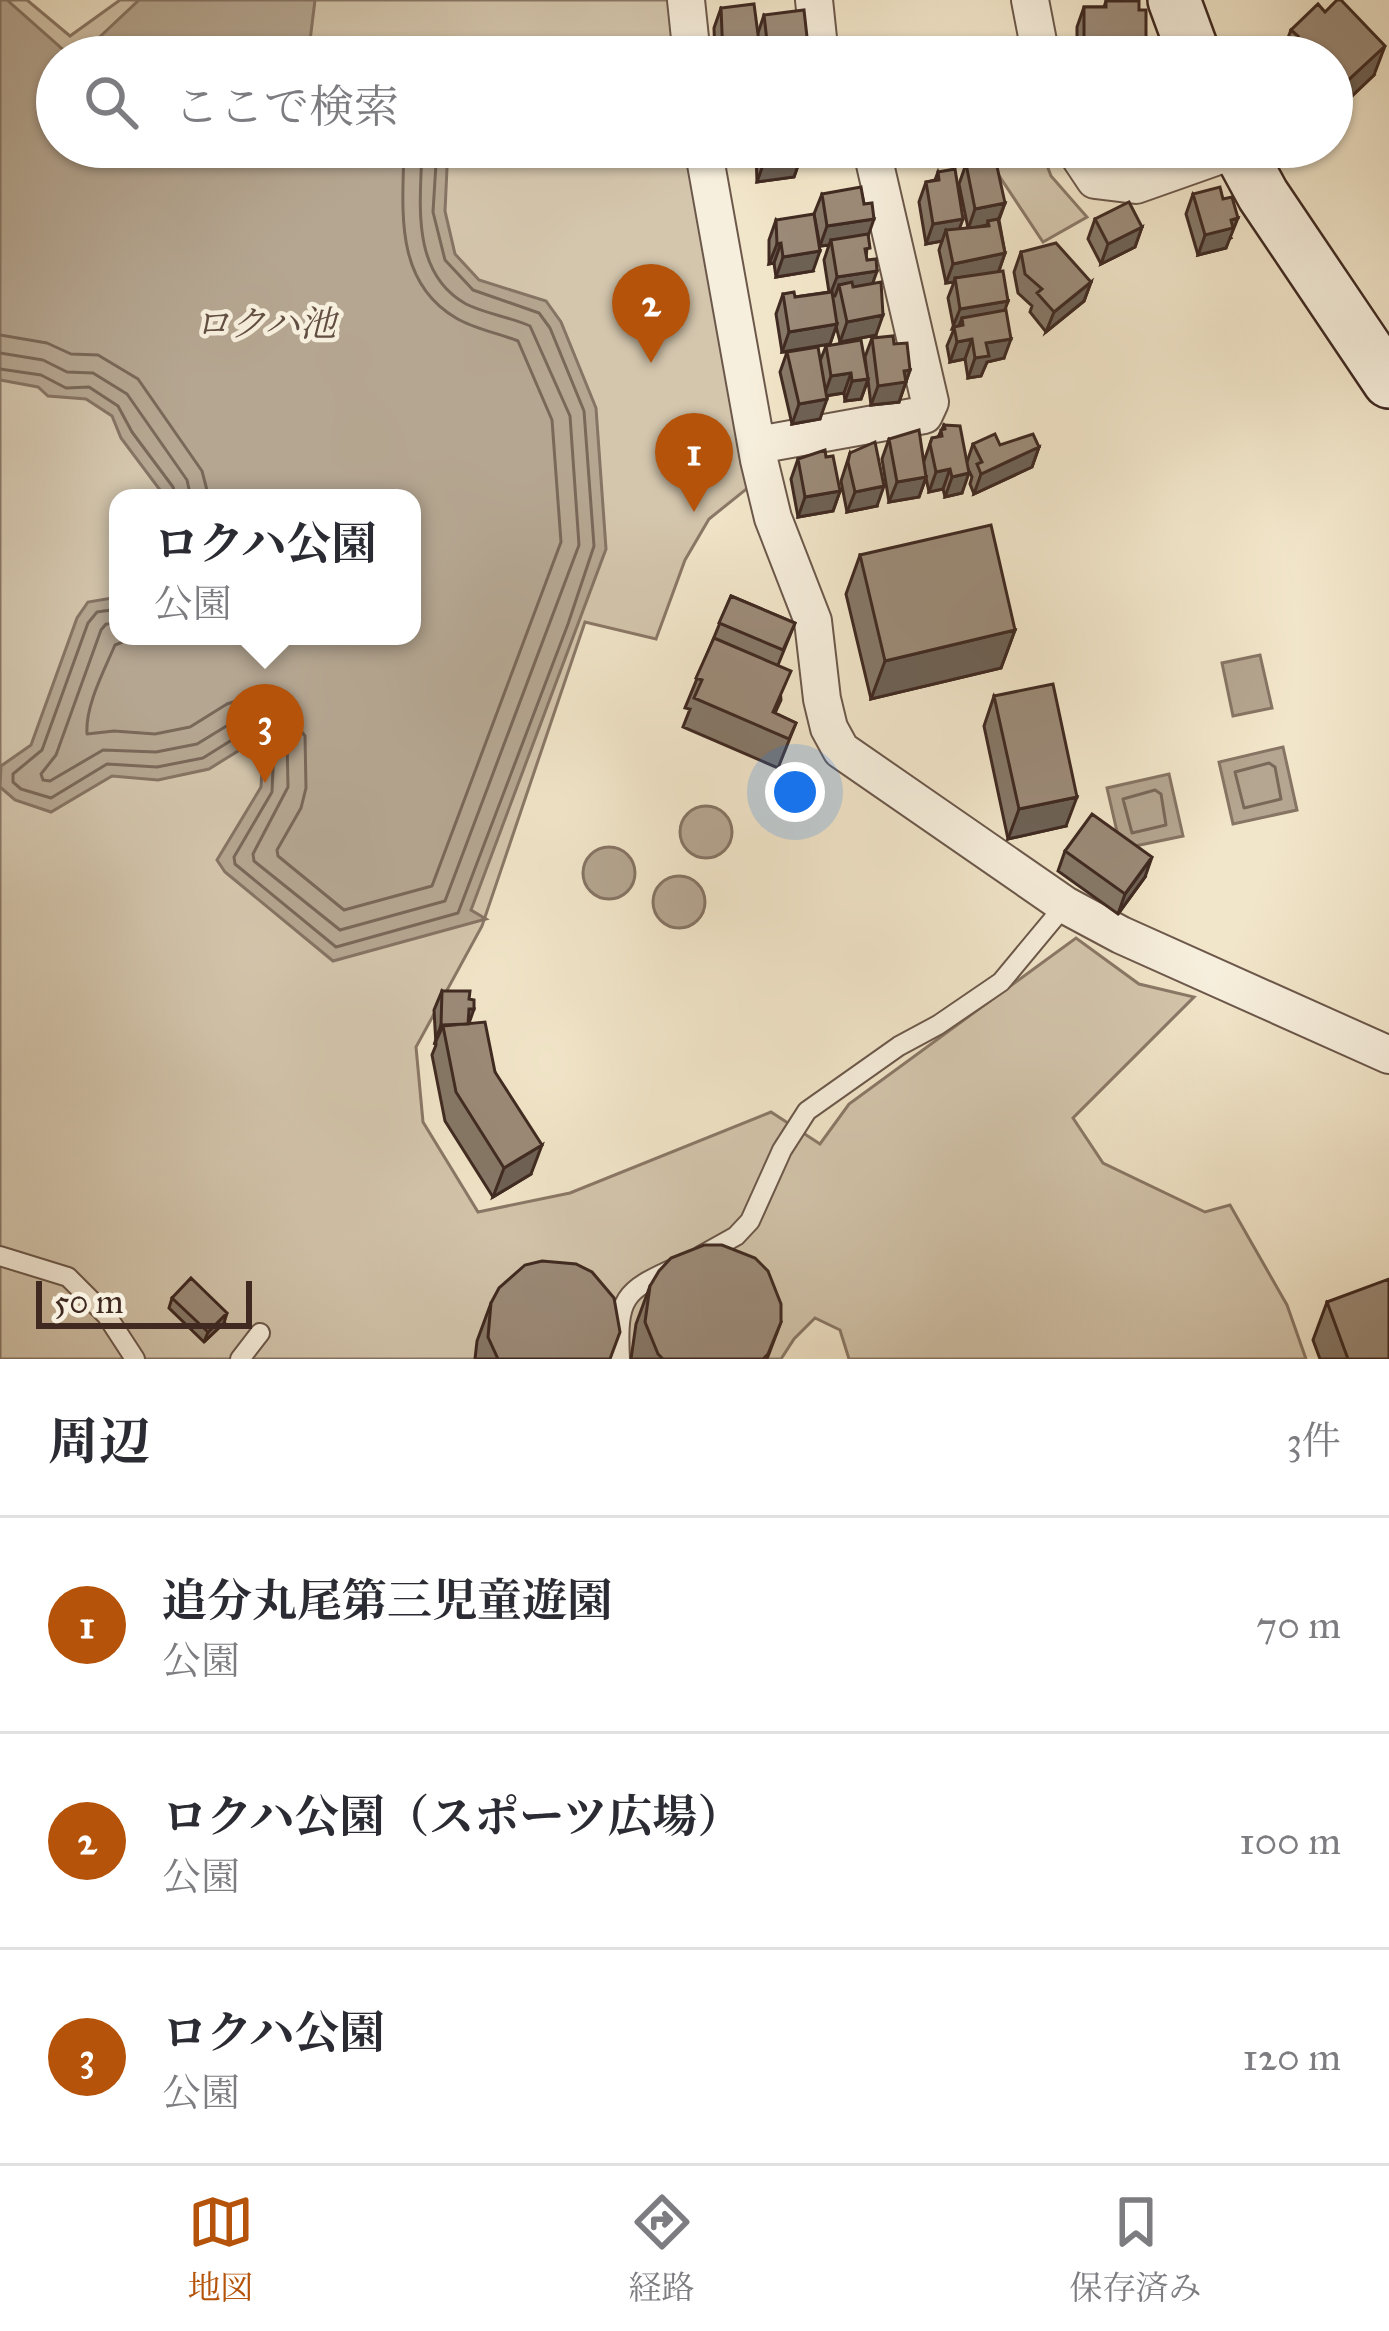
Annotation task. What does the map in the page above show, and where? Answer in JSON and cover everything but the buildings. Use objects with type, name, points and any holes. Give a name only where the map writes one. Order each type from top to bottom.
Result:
[{"type":"street","points":[[688,0],[691,36]]},
{"type":"street","points":[[814,0],[818,36]]},
{"type":"street","points":[[1030,0],[1037,36]]},
{"type":"street","points":[[1174,0],[1187,36]]},
{"type":"street","points":[[707,168],[773,518],[813,621],[822,699],[841,750],[1065,905],[1121,935],[1389,1055]]},
{"type":"street","points":[[758,445],[924,415],[930,402],[876,168]]},
{"type":"street","points":[[1085,168],[1095,179],[1136,185],[1182,168]]},
{"type":"street","points":[[1248,168],[1389,382]]},
{"type":"lane","points":[[620,1359],[622,1302],[635,1286],[736,1236],[750,1222],[782,1150],[807,1111],[898,1046],[1001,982],[1065,905]]},
{"type":"lane","points":[[0,1256],[68,1277],[107,1316],[135,1359]]},
{"type":"lane","points":[[240,1359],[260,1333]]},
{"type":"shaded area","points":[[0,0],[27,0],[70,36],[36,36],[36,168],[694,168],[754,483],[709,519],[685,560],[656,639],[585,622],[482,926],[416,1047],[423,1122],[478,1212],[570,1193],[771,1112],[820,1144],[849,1104],[1076,938],[1139,984],[1194,997],[1073,1118],[1103,1163],[1205,1212],[1230,1205],[1287,1305],[1306,1359],[849,1359],[840,1330],[815,1318],[781,1359],[0,1359]]},
{"type":"shaded area","points":[[120,0],[671,0],[675,36],[70,36]]},
{"type":"shaded area","points":[[1048,168],[1087,217],[1043,242],[996,171]]},
{"type":"water","name":"ロクハ池","points":[[0,0],[7,0],[48,36],[36,36],[36,168],[447,168],[445,211],[455,254],[479,280],[546,301],[561,322],[596,408],[606,549],[471,910],[486,919],[333,961],[225,872],[217,860],[261,787],[263,750],[251,743],[209,769],[158,780],[112,776],[51,812],[15,800],[0,787],[1,766],[31,745],[77,618],[88,602],[109,598],[109,645],[421,645],[421,489],[159,489],[121,438],[112,416],[86,399],[48,396],[38,387],[0,380]]},
{"type":"water","name":"ロクハ池","points":[[139,0],[315,0],[311,36],[101,36]]},
{"type":"water","points":[[1260,655],[1272,708],[1233,716],[1222,663]]},
{"type":"water","points":[[1283,747],[1297,810],[1233,824],[1219,762]]},
{"type":"water","points":[[1169,774],[1183,836],[1121,849],[1107,788]]},
{"type":"water","points":[[706,806],[725,813],[732,832],[725,851],[706,858],[687,851],[680,832],[687,813]]},
{"type":"water","points":[[609,847],[628,854],[635,873],[628,892],[609,899],[590,892],[583,873],[590,854]]},
{"type":"water","points":[[679,876],[698,883],[705,902],[698,921],[679,928],[660,921],[653,902],[660,883]]},
{"type":"place","name":"ロクハ公園（スポーツ広場）","points":[[651,363]]},
{"type":"place","name":"追分丸尾第三児童遊園","points":[[694,512]]},
{"type":"place","name":"ロクハ公園","points":[[265,783]]}]
